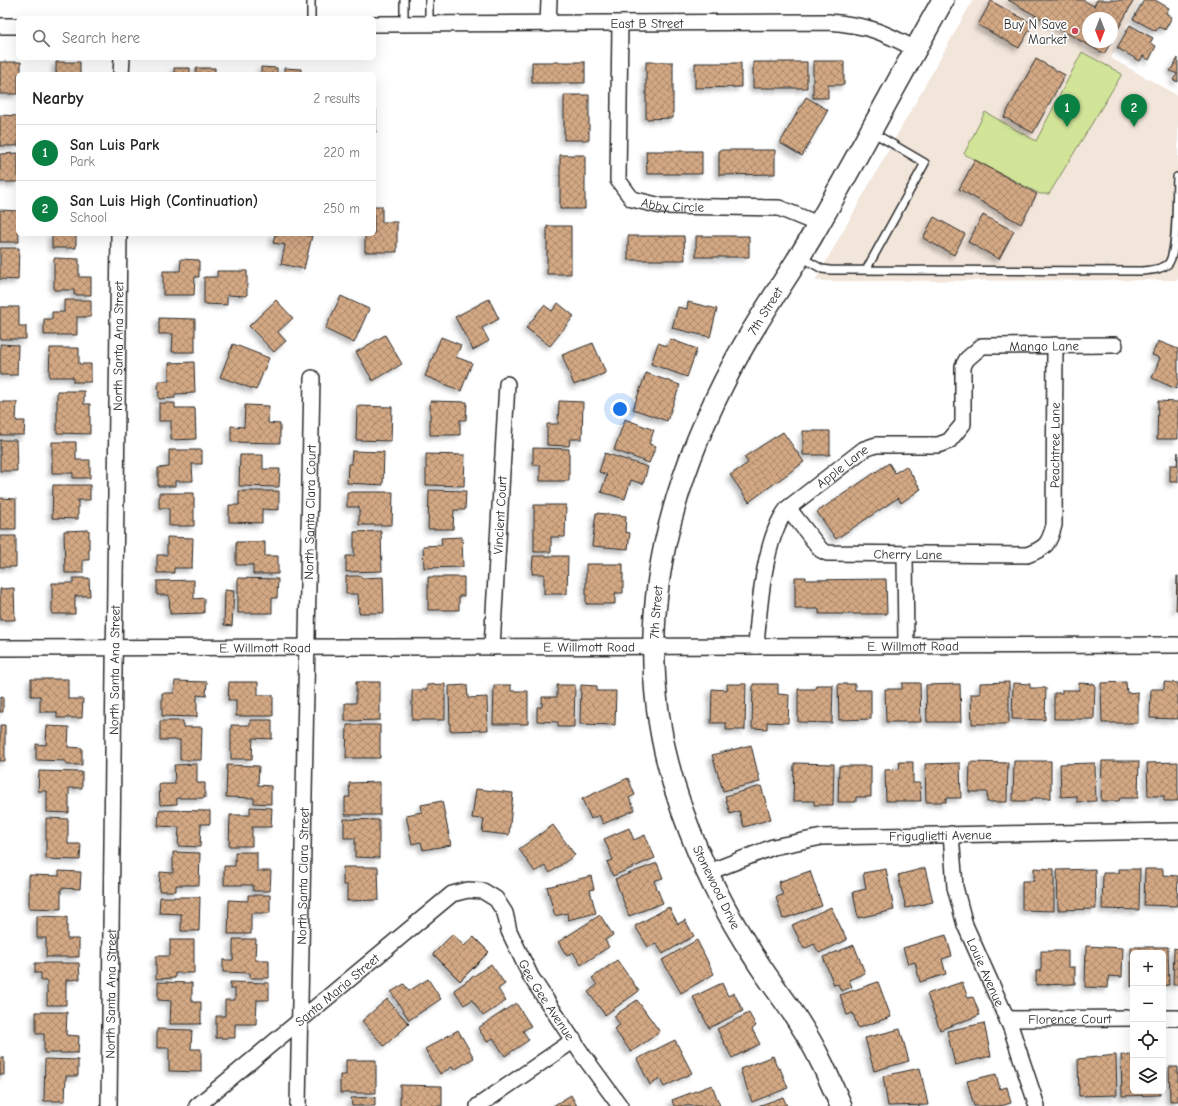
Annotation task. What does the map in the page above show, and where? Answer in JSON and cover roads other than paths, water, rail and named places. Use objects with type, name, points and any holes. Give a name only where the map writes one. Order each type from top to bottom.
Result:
[{"type":"street","points":[[548,24],[549,0]]},
{"type":"street","name":"7th Street","points":[[654,646],[653,623],[659,572],[666,537],[678,492],[717,396],[736,359],[800,256],[943,0]]},
{"type":"street","name":"East B Street","points":[[376,24],[828,22],[869,27],[915,49]]},
{"type":"street","name":"Abby Circle","points":[[620,24],[618,180],[632,199],[661,206],[779,208],[818,224]]},
{"type":"street","points":[[0,26],[16,26]]},
{"type":"street","points":[[121,72],[122,60]]},
{"type":"street","name":"North Santa Ana Street","points":[[109,1106],[119,236]]},
{"type":"street","name":"Peachtree Lane","points":[[1047,544],[1054,525],[1055,345]]},
{"type":"street","name":"Mango Lane","points":[[974,352],[982,346],[1115,345]]},
{"type":"street","name":"Apple Lane","points":[[756,646],[760,596],[774,531],[780,517],[788,508],[864,449],[876,445],[938,445],[949,441],[963,424],[963,366],[974,352]]},
{"type":"street","name":"North Santa Clara Court","points":[[306,647],[312,378]]},
{"type":"street","name":"Vincient Court","points":[[492,647],[507,384]]},
{"type":"street","name":"Cherry Lane","points":[[788,508],[821,550],[827,553],[905,555],[1027,555],[1038,551],[1047,544]]},
{"type":"street","points":[[905,555],[906,645]]},
{"type":"street","name":"E. Willmott Road","points":[[0,648],[1178,644]]},
{"type":"street","name":"Stonewood Drive","points":[[654,646],[658,714],[668,763],[682,811],[734,924],[754,958],[799,1021],[818,1055],[841,1106]]},
{"type":"street","name":"North Santa Clara Street","points":[[298,1106],[306,647]]},
{"type":"street","name":"Friguglietti Avenue","points":[[709,872],[773,847],[822,837],[1178,831]]},
{"type":"street","name":"Louie Avenue","points":[[951,834],[956,887],[965,925],[1007,1019],[1036,1106]]},
{"type":"street","name":"Santa Maria Street","points":[[197,1106],[452,894],[468,890],[483,890]]},
{"type":"street","name":"Gee Gee Avenue","points":[[483,890],[496,899],[505,913],[509,931],[522,961],[620,1106]]},
{"type":"street","name":"Florence Court","points":[[1007,1019],[1130,1018]]},
{"type":"street","points":[[1166,1018],[1178,1018]]},
{"type":"street","points":[[478,1106],[574,1040]]},
{"type":"lane","points":[[311,0],[311,16]]},
{"type":"lane","points":[[404,0],[404,23]]},
{"type":"lane","points":[[429,0],[429,23]]},
{"type":"lane","points":[[866,270],[925,163],[870,131]]},
{"type":"lane","points":[[800,256],[822,269],[1144,271],[1159,269],[1168,264],[1173,256],[1176,239],[1177,178]]},
{"type":"place","name":"Buy N Save Market","points":[[1075,31]]},
{"type":"place","name":"San Luis Park","points":[[1067,127]]},
{"type":"place","name":"San Luis High (Continuation)","points":[[1134,127]]}]
